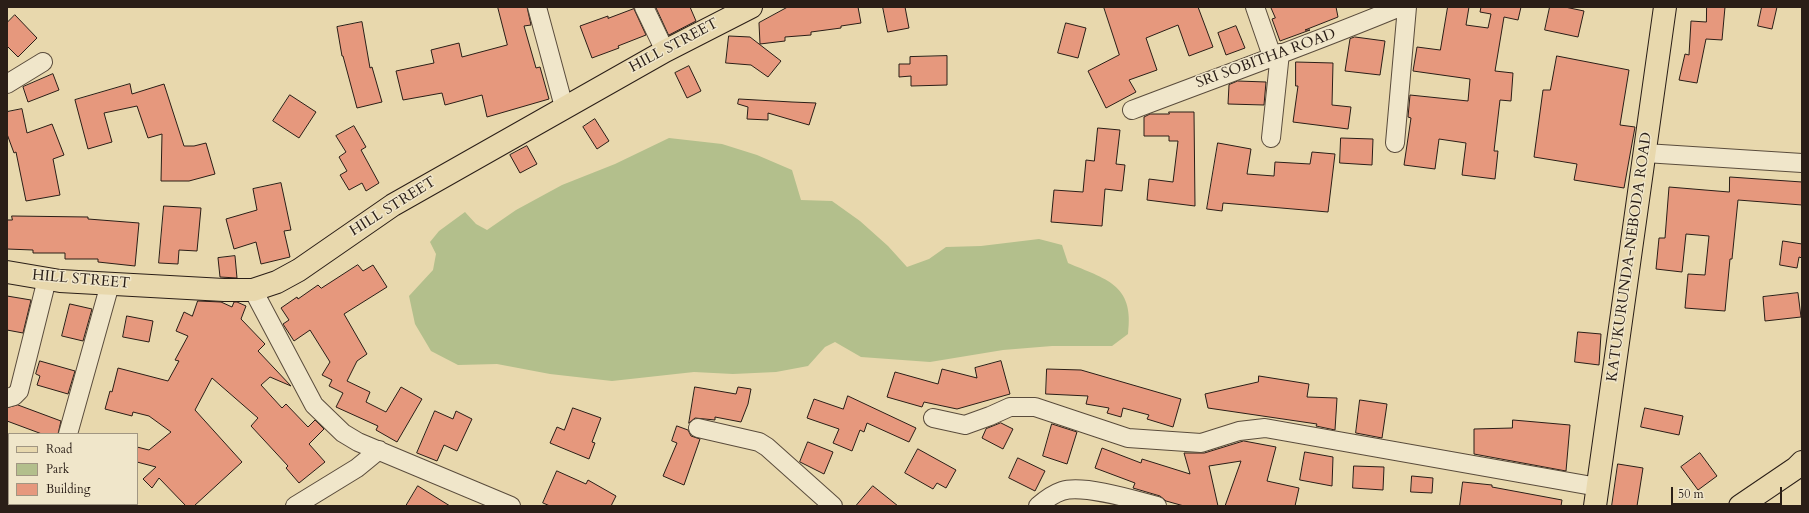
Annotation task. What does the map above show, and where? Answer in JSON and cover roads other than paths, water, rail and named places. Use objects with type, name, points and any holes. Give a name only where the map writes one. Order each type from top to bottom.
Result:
[{"type":"main road","name":"HILL STREET","points":[[7,272],[47,279],[224,290],[253,290],[277,282],[299,270],[393,205],[664,51],[751,7]]},
{"type":"main road","name":"KATUKURUNDA-NEBODA ROAD","points":[[1597,496],[1665,7]]},
{"type":"main road","points":[[1740,506],[1796,468],[1802,462]]},
{"type":"street","points":[[538,7],[564,107]]},
{"type":"street","points":[[644,7],[664,51]]},
{"type":"street","points":[[1255,7],[1276,55],[1271,138]]},
{"type":"street","name":"SRI SOBITHA ROAD","points":[[1132,110],[1314,42],[1400,7]]},
{"type":"street","points":[[1395,143],[1407,7]]},
{"type":"street","points":[[7,84],[43,62]]},
{"type":"street","points":[[1645,153],[1802,163]]},
{"type":"street","points":[[7,398],[14,396],[19,392],[47,279]]},
{"type":"street","points":[[68,433],[110,284]]},
{"type":"street","points":[[253,290],[314,405],[343,433],[379,450],[511,506]]},
{"type":"street","points":[[933,418],[966,425],[1010,407],[1035,407],[1128,438],[1201,443],[1239,430],[1265,428],[1597,496]]},
{"type":"street","points":[[698,428],[759,442],[767,446],[833,506]]},
{"type":"street","points":[[295,506],[357,468],[379,450]]},
{"type":"street","points":[[1038,506],[1061,491],[1073,489],[1128,498],[1157,506]]}]
